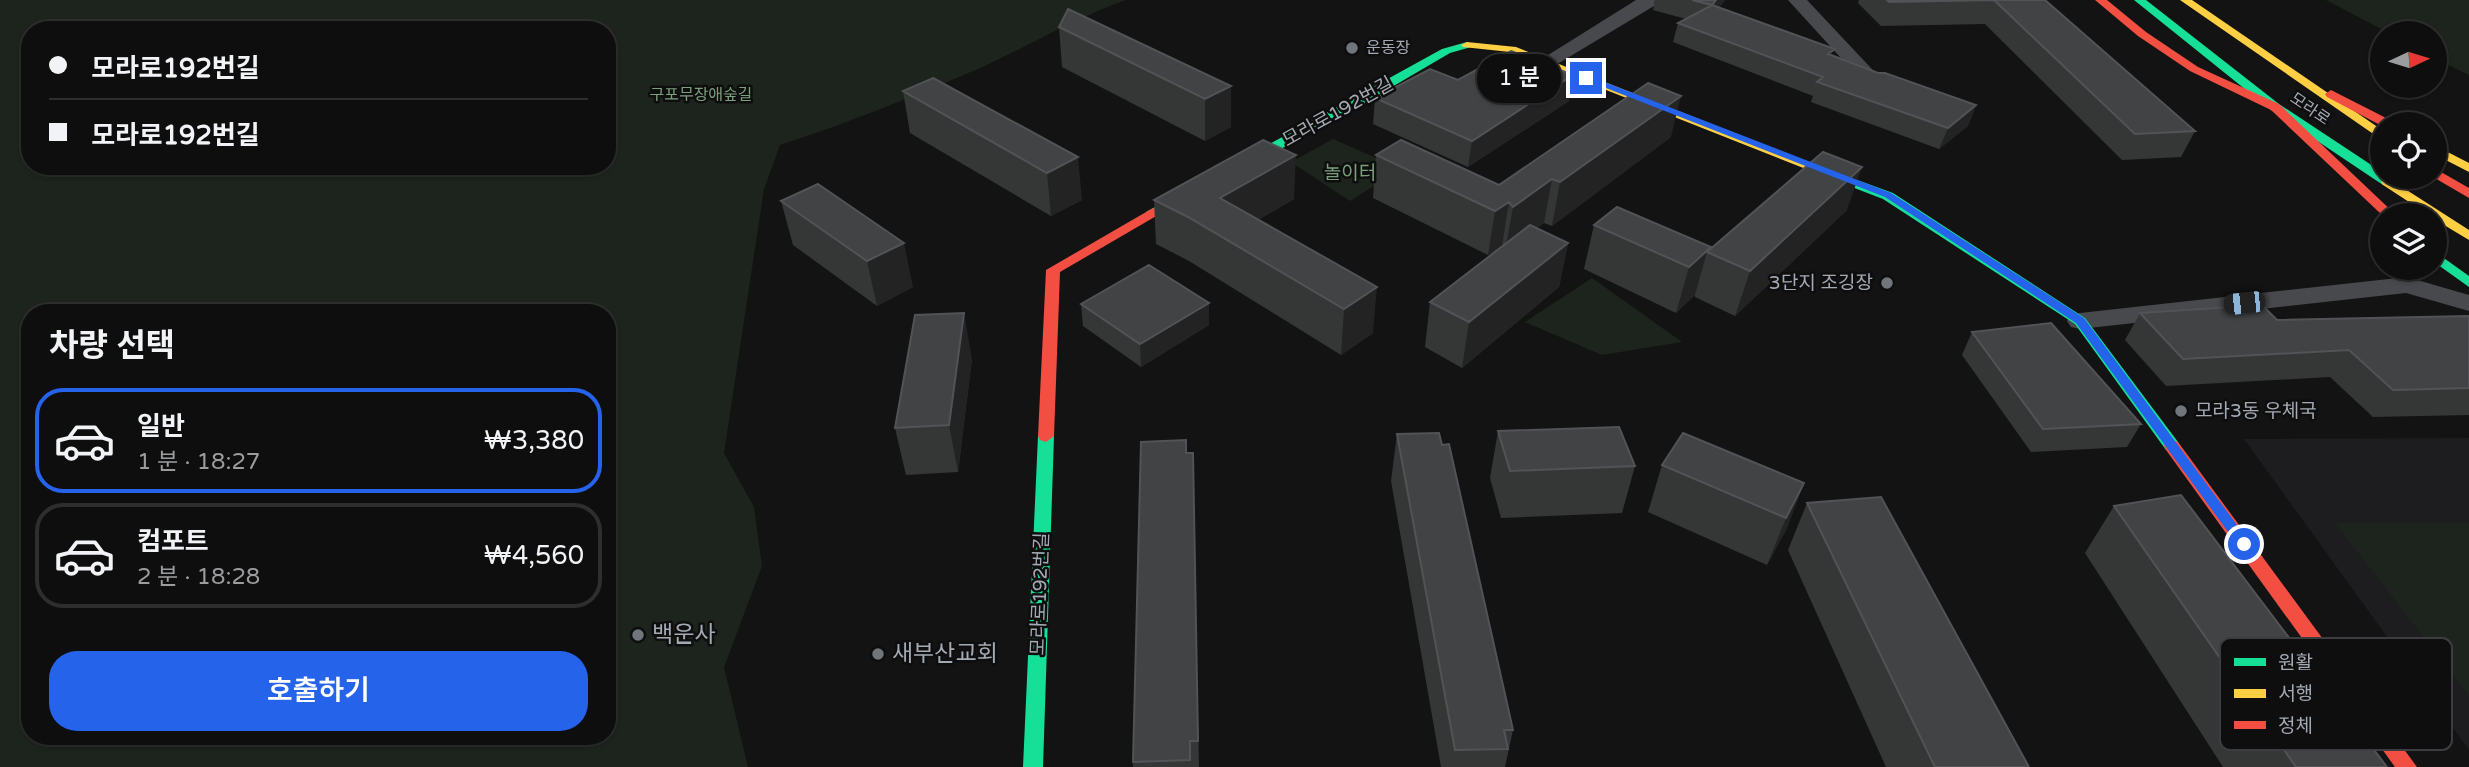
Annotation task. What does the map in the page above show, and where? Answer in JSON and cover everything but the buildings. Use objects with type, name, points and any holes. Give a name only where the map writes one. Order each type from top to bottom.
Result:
[{"type":"main road","points":[[2100,0],[2142,34],[2194,69],[2275,107],[2375,203]]},
{"type":"main road","name":"모라로","points":[[2139,0],[2275,107],[2469,236]]},
{"type":"main road","name":"모라로","points":[[2191,3],[2370,128]]},
{"type":"main road","name":"모라로192번길","points":[[1033,767],[1053,270],[1175,199],[1340,112],[1446,51],[1463,45],[1512,49],[1888,195],[2080,321],[2312,638]]},
{"type":"main road","points":[[2280,66],[2370,114]]},
{"type":"main road","points":[[2447,156],[2469,168]]},
{"type":"main road","points":[[2447,180],[2469,194]]},
{"type":"main road","points":[[2447,269],[2469,283]]},
{"type":"main road","name":"모라로192번길","points":[[2395,750],[2407,767]]},
{"type":"street","points":[[1547,62],[1647,2],[1645,0]]},
{"type":"street","points":[[1797,1],[1878,87]]},
{"type":"street","points":[[2407,285],[2413,280]]},
{"type":"street","points":[[2080,321],[2407,285],[2469,303]]},
{"type":"shaded area","points":[[2469,438],[2469,750],[2452,727],[2452,638],[2388,638],[2244,439]]},
{"type":"green space","name":"구포무장애숲길","points":[[0,0],[1126,0],[1089,15],[998,60],[906,99],[780,145],[764,189],[724,453],[754,507],[762,566],[724,667],[748,767],[0,767]]},
{"type":"green space","points":[[2326,0],[2469,0],[2469,75],[2447,64],[2447,21],[2370,23]]},
{"type":"green space","name":"놀이터","points":[[1333,139],[1401,169],[1350,201],[1291,162]]},
{"type":"green space","points":[[1592,278],[1682,342],[1602,355],[1525,322]]},
{"type":"green space","points":[[2335,523],[2469,523],[2469,695],[2452,673],[2452,638],[2425,638]]},
{"type":"traffic: fast","points":[[2139,0],[2275,107],[2370,170]]},
{"type":"traffic: fast","points":[[1153,212],[1340,112],[1446,51],[1467,45]]},
{"type":"traffic: fast","points":[[1849,181],[1888,196],[2080,321],[2172,446]]},
{"type":"traffic: fast","points":[[2447,265],[2469,283]]},
{"type":"traffic: fast","points":[[1033,767],[1046,436]]},
{"type":"traffic: slow","points":[[2185,0],[2370,128]]},
{"type":"traffic: slow","points":[[1467,45],[1512,49],[1849,181]]},
{"type":"traffic: slow","points":[[2447,156],[2469,168]]},
{"type":"traffic: slow","points":[[2398,189],[2469,236]]},
{"type":"traffic: jam","points":[[2100,0],[2142,34],[2194,69],[2275,107],[2376,203]]},
{"type":"traffic: jam","points":[[2331,94],[2370,115]]},
{"type":"traffic: jam","points":[[2447,180],[2469,194]]},
{"type":"traffic: jam","points":[[1046,436],[1053,270],[1153,212]]},
{"type":"traffic: jam","points":[[2172,446],[2313,638]]},
{"type":"traffic: jam","points":[[2395,750],[2407,767]]},
{"type":"place","name":"운동장","points":[[1352,48]]},
{"type":"place","name":"3단지 조깅장","points":[[1887,283]]},
{"type":"place","name":"모라3동 우체국","points":[[2181,411]]},
{"type":"place","name":"백운사","points":[[638,635]]},
{"type":"place","name":"새부산교회","points":[[878,654]]},
{"type":"route","points":[[1586,78],[1888,195],[2080,321],[2244,544]]}]
